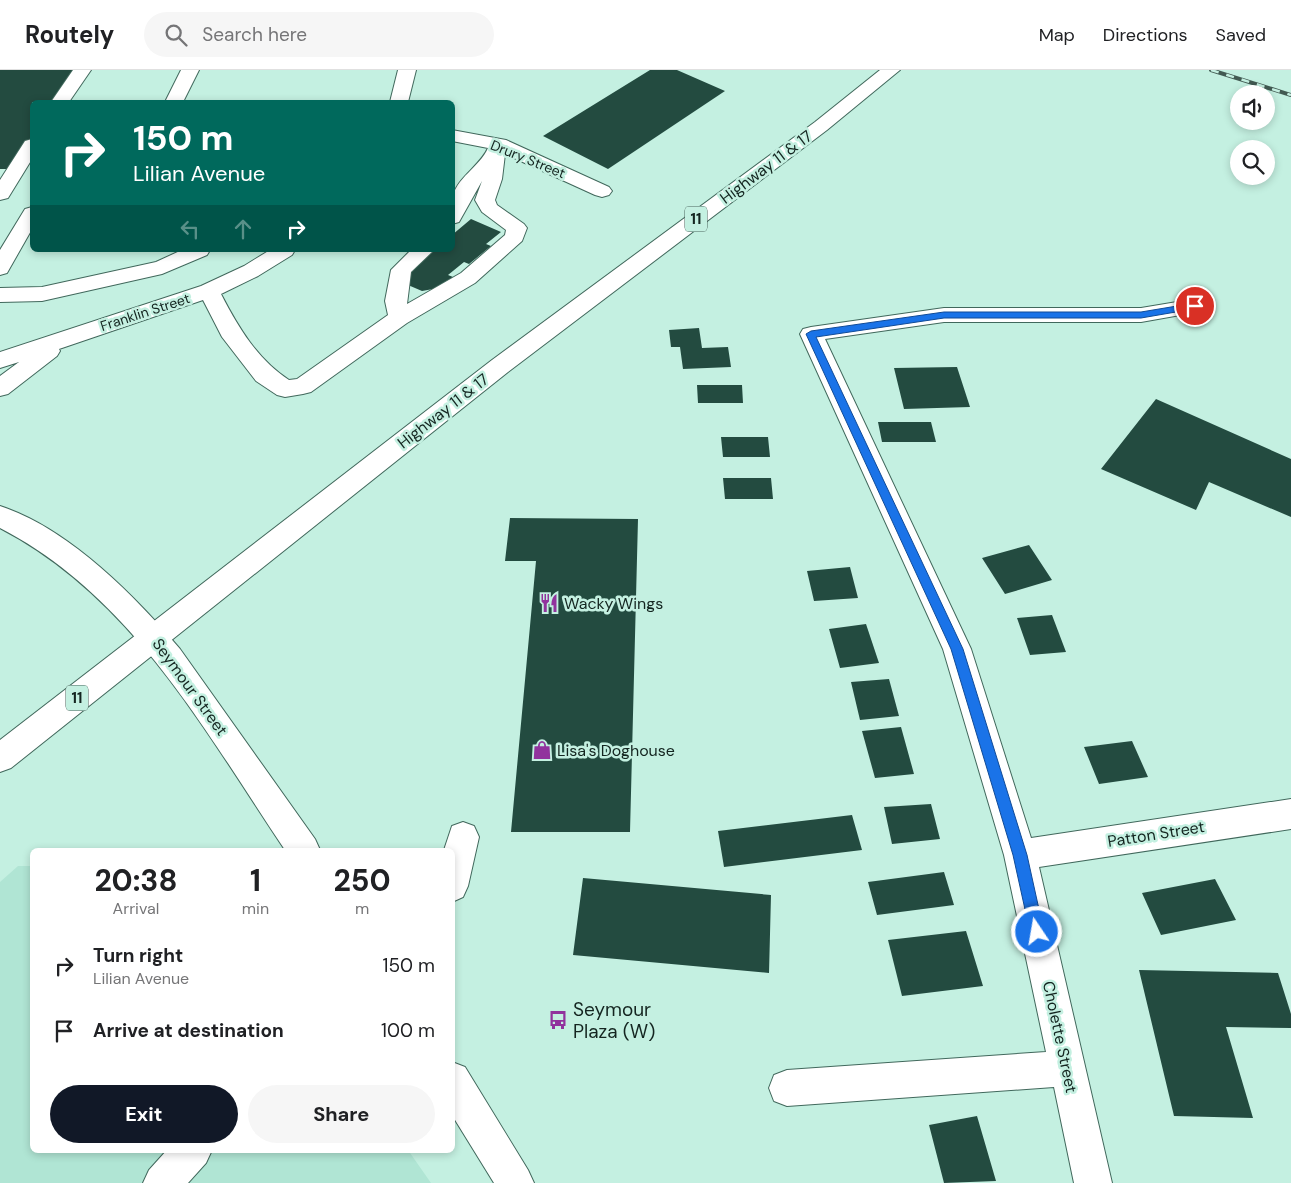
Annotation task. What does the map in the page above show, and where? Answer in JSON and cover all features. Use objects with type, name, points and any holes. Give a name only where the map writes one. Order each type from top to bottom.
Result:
[{"type":"main road","points":[[61,100],[82,70]]},
{"type":"main road","points":[[175,100],[190,70]]},
{"type":"main road","points":[[400,100],[407,70]]},
{"type":"main road","name":"Highway 11 & 17","points":[[0,758],[500,366],[821,126],[891,70]]},
{"type":"main road","name":"Drury Street","points":[[455,136],[602,191]]},
{"type":"main road","points":[[1,194],[30,148]]},
{"type":"main road","points":[[455,212],[472,181],[496,152]]},
{"type":"main road","points":[[210,291],[230,332],[264,375],[285,389],[303,386],[399,318],[468,278],[515,237],[517,228],[489,208],[485,200],[492,179],[496,152]]},
{"type":"main road","points":[[0,268],[30,216]]},
{"type":"main road","points":[[0,295],[42,294],[162,267],[196,252]]},
{"type":"main road","name":"Franklin Street","points":[[0,360],[210,291],[251,271],[282,252]]},
{"type":"main road","points":[[399,318],[396,301],[401,270],[422,252]]},
{"type":"main road","name":"Cholette Street","points":[[1093,1183],[1020,855],[957,649],[811,334],[944,315],[1141,315],[1195,306]]},
{"type":"main road","points":[[0,388],[64,339]]},
{"type":"main road","name":"Seymour Street","points":[[3,514],[76,564],[107,589],[154,638],[170,657],[303,848]]},
{"type":"main road","name":"Patton Street","points":[[1020,855],[1291,814]]},
{"type":"main road","points":[[455,873],[463,837]]},
{"type":"main road","points":[[787,1088],[1067,1068]]},
{"type":"main road","points":[[455,1085],[515,1183]]},
{"type":"main road","points":[[162,1183],[190,1153]]},
{"type":"shaded area","points":[[18,866],[30,866],[30,1153],[410,1153],[431,1183],[0,1183],[0,882]]},
{"type":"building","points":[[0,70],[73,70],[54,100],[30,100],[30,140],[13,169],[0,169]]},
{"type":"building","points":[[650,70],[677,70],[725,91],[608,169],[543,136]]},
{"type":"building","points":[[471,219],[501,232],[486,244],[491,246],[469,264],[464,262],[448,275],[453,277],[433,289],[422,291],[408,285],[407,271],[431,252],[455,252],[455,232]]},
{"type":"building","points":[[699,328],[702,348],[728,347],[731,367],[683,369],[680,347],[671,347],[669,330]]},
{"type":"building","points":[[957,367],[970,407],[904,409],[894,368]]},
{"type":"building","points":[[697,385],[742,385],[743,403],[698,403]]},
{"type":"building","points":[[1156,399],[1291,459],[1291,517],[1209,482],[1196,510],[1101,469]]},
{"type":"building","points":[[878,422],[931,422],[936,442],[882,442]]},
{"type":"building","points":[[721,437],[768,437],[770,457],[723,457]]},
{"type":"building","points":[[723,478],[771,478],[773,499],[725,499]]},
{"type":"building","points":[[510,518],[638,519],[630,832],[511,832],[536,561],[505,561]]},
{"type":"building","points":[[1029,545],[1052,580],[1005,594],[982,558]]},
{"type":"building","points":[[850,567],[858,598],[814,601],[807,571]]},
{"type":"building","points":[[1052,615],[1066,652],[1030,655],[1017,618]]},
{"type":"building","points":[[866,624],[879,663],[840,668],[829,629]]},
{"type":"building","points":[[889,679],[899,716],[860,720],[851,682]]},
{"type":"building","points":[[901,727],[914,774],[875,778],[862,731]]},
{"type":"building","points":[[1132,741],[1148,777],[1099,784],[1084,747]]},
{"type":"building","points":[[931,804],[940,839],[892,844],[884,807]]},
{"type":"building","points":[[852,815],[862,850],[724,867],[718,831]]},
{"type":"building","points":[[944,872],[954,905],[877,915],[868,882]]},
{"type":"building","points":[[583,878],[771,895],[769,973],[573,955]]},
{"type":"building","points":[[1215,879],[1236,920],[1161,935],[1142,893]]},
{"type":"building","points":[[966,931],[983,986],[902,996],[888,940]]},
{"type":"building","points":[[1139,970],[1278,973],[1291,1014],[1291,1028],[1226,1027],[1253,1118],[1174,1116]]},
{"type":"building","points":[[977,1116],[996,1181],[944,1183],[929,1125]]},
{"type":"railway","points":[[1211,70],[1291,95]]},
{"type":"place","name":"Wacky Wings","points":[[549,603]]},
{"type":"place","name":"Lisa's Doghouse","points":[[542,750]]},
{"type":"place","name":"Seymour Plaza (W)","points":[[558,1020]]},
{"type":"route","points":[[1037,932],[1020,855],[957,649],[811,334],[944,315],[1141,315],[1195,306]]}]
